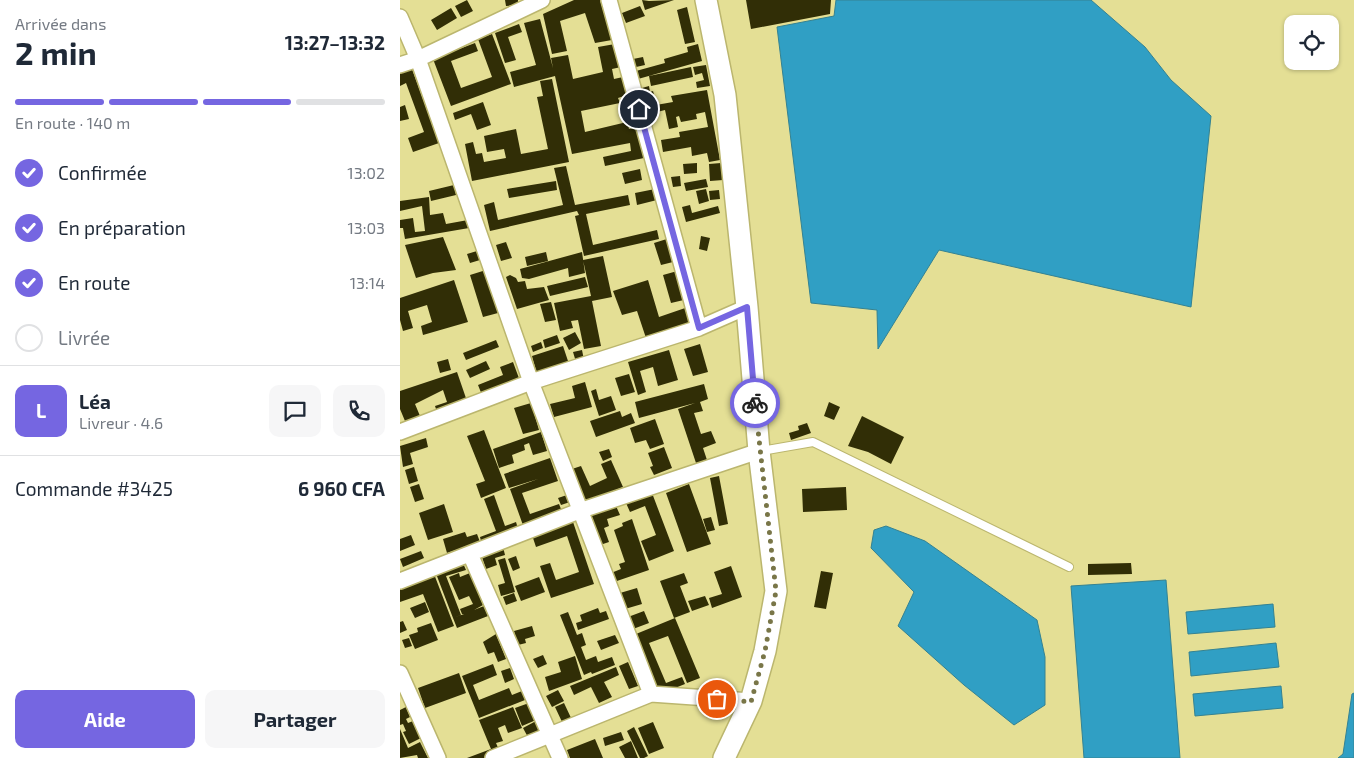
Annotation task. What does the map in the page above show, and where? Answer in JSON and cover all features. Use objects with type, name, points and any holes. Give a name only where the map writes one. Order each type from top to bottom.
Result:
[{"type":"main road","points":[[706,0],[725,95],[747,307],[759,451],[776,591],[765,651],[751,702],[724,758]]},
{"type":"street","points":[[400,65],[418,60],[542,0]]},
{"type":"street","points":[[609,0],[699,328]]},
{"type":"street","points":[[400,17],[418,60],[531,382],[651,694]]},
{"type":"street","points":[[400,432],[531,382],[699,328],[747,307]]},
{"type":"street","points":[[400,581],[580,511],[759,451]]},
{"type":"street","points":[[470,554],[560,758]]},
{"type":"street","points":[[400,673],[438,758]]},
{"type":"street","points":[[493,758],[651,694],[751,702]]},
{"type":"lane","points":[[759,451],[814,442],[1069,567]]},
{"type":"water","points":[[836,0],[1091,0],[1145,47],[1171,80],[1211,116],[1191,307],[939,250],[878,349],[877,310],[811,303],[777,27],[834,16]]},
{"type":"water","points":[[886,526],[925,541],[1037,620],[1045,657],[1045,705],[1014,725],[964,685],[898,626],[914,592],[871,548],[874,530]]},
{"type":"water","points":[[1166,580],[1180,758],[1084,758],[1071,586]]},
{"type":"water","points":[[1273,604],[1275,627],[1188,634],[1186,612]]},
{"type":"water","points":[[1276,643],[1279,667],[1191,676],[1189,652]]},
{"type":"water","points":[[1281,686],[1283,708],[1195,716],[1193,694]]},
{"type":"water","points":[[1354,693],[1354,758],[1338,758],[1343,754],[1352,694]]},
{"type":"building","points":[[467,0],[473,11],[461,17],[455,6]]},
{"type":"building","points":[[505,0],[518,0],[518,5],[506,6]]},
{"type":"building","points":[[574,0],[600,0],[612,40],[595,43],[585,13],[560,21],[567,51],[552,54],[543,14]]},
{"type":"building","points":[[642,0],[649,1],[674,0],[645,10]]},
{"type":"building","points":[[746,0],[831,0],[830,14],[751,29]]},
{"type":"building","points":[[640,6],[645,16],[626,23],[622,13]]},
{"type":"building","points":[[687,7],[695,42],[685,44],[677,10]]},
{"type":"building","points":[[451,8],[457,18],[437,30],[431,20]]},
{"type":"building","points":[[540,19],[553,68],[551,58],[568,55],[573,79],[603,72],[598,47],[615,44],[621,67],[612,69],[614,79],[623,77],[627,95],[618,98],[620,103],[581,111],[585,132],[627,122],[629,129],[637,127],[644,158],[605,166],[603,157],[631,151],[630,143],[572,154],[555,76],[514,87],[510,72],[536,65],[524,23]]},
{"type":"building","points":[[519,24],[522,32],[508,37],[516,60],[505,63],[495,33]]},
{"type":"building","points":[[492,34],[511,84],[451,106],[433,59],[475,43],[478,51],[451,61],[461,88],[492,77],[478,39]]},
{"type":"building","points":[[698,44],[702,61],[638,79],[636,71],[665,63],[664,59],[688,52],[687,47]]},
{"type":"building","points":[[643,57],[645,65],[636,67],[633,59]]},
{"type":"building","points":[[706,65],[710,86],[697,88],[696,82],[704,80],[702,73],[695,75],[693,67]]},
{"type":"building","points":[[691,67],[693,77],[651,86],[649,76]]},
{"type":"building","points":[[412,69],[439,143],[413,152],[408,138],[424,132],[406,83],[400,86],[400,74]]},
{"type":"building","points":[[552,79],[569,162],[472,181],[465,144],[473,142],[476,154],[482,153],[484,162],[506,158],[504,149],[487,152],[484,136],[516,129],[521,154],[548,149],[537,97],[543,96],[540,81]]},
{"type":"building","points":[[649,86],[650,92],[653,91],[656,102],[647,105],[642,88]]},
{"type":"building","points":[[707,90],[720,160],[709,162],[707,153],[692,156],[691,147],[663,152],[661,140],[680,137],[679,132],[708,127],[705,112],[696,114],[697,119],[681,122],[679,116],[676,117],[678,127],[669,129],[665,110],[657,112],[656,105],[673,102],[671,96]]},
{"type":"building","points":[[630,101],[634,116],[625,118],[621,103]]},
{"type":"building","points":[[483,102],[491,125],[477,130],[471,114],[455,120],[453,113]]},
{"type":"building","points":[[405,105],[409,119],[400,121],[400,107]]},
{"type":"building","points":[[697,163],[697,173],[684,174],[683,164]]},
{"type":"building","points":[[721,163],[723,180],[710,181],[709,164]]},
{"type":"building","points":[[566,166],[575,205],[628,195],[630,205],[586,214],[593,245],[657,230],[659,239],[584,256],[575,216],[579,215],[577,211],[490,231],[484,205],[494,202],[498,220],[563,205],[554,168]]},
{"type":"building","points":[[640,169],[642,180],[625,184],[622,173]]},
{"type":"building","points":[[680,176],[681,186],[673,187],[671,177]]},
{"type":"building","points":[[706,179],[708,187],[686,191],[684,183]]},
{"type":"building","points":[[556,181],[557,190],[509,198],[507,189]]},
{"type":"building","points":[[454,185],[456,195],[431,201],[429,191]]},
{"type":"building","points":[[655,189],[657,200],[637,205],[635,193]]},
{"type":"building","points":[[706,189],[709,201],[699,204],[696,191]]},
{"type":"building","points":[[719,190],[720,199],[710,200],[709,191]]},
{"type":"building","points":[[429,197],[430,215],[443,213],[446,224],[468,220],[469,228],[405,239],[403,228],[400,228],[400,220],[413,218],[415,232],[425,231],[422,206],[400,211],[400,201]]},
{"type":"building","points":[[690,205],[692,213],[718,206],[720,213],[686,222],[682,207]]},
{"type":"building","points":[[701,236],[710,238],[707,251],[699,249]]},
{"type":"building","points":[[443,237],[456,270],[433,273],[416,278],[405,245]]},
{"type":"building","points":[[670,238],[677,261],[661,265],[654,243]]},
{"type":"building","points":[[506,242],[512,258],[501,261],[496,245]]},
{"type":"building","points":[[477,251],[480,260],[470,263],[467,254]]},
{"type":"building","points":[[546,252],[548,261],[527,266],[525,257]]},
{"type":"building","points":[[582,252],[585,273],[569,277],[568,268],[529,279],[522,278],[520,269]]},
{"type":"building","points":[[603,256],[612,297],[592,301],[601,346],[584,349],[578,320],[571,321],[573,328],[560,331],[554,303],[591,296],[583,260]]},
{"type":"building","points":[[486,270],[498,313],[483,317],[470,275]]},
{"type":"building","points":[[681,270],[688,299],[671,303],[663,275]]},
{"type":"building","points":[[510,275],[516,278],[518,282],[525,281],[527,289],[544,287],[549,300],[517,309],[506,277]]},
{"type":"building","points":[[585,277],[588,287],[550,296],[547,286]]},
{"type":"building","points":[[454,280],[468,322],[423,335],[421,326],[432,322],[427,305],[408,311],[413,328],[403,331],[400,320],[400,298]]},
{"type":"building","points":[[648,280],[659,317],[691,306],[696,320],[646,338],[637,311],[622,315],[613,291]]},
{"type":"building","points":[[551,302],[556,320],[545,322],[540,304]]},
{"type":"building","points":[[575,332],[581,343],[569,350],[563,338]]},
{"type":"building","points":[[557,335],[560,343],[545,348],[543,340]]},
{"type":"building","points":[[496,340],[499,347],[466,360],[463,353]]},
{"type":"building","points":[[541,342],[543,348],[533,352],[531,346]]},
{"type":"building","points":[[700,344],[708,372],[693,376],[684,349]]},
{"type":"building","points":[[563,346],[569,364],[537,374],[532,356]]},
{"type":"building","points":[[582,350],[584,360],[576,362],[573,352]]},
{"type":"building","points":[[669,350],[678,380],[658,386],[653,367],[640,371],[646,392],[638,395],[628,362]]},
{"type":"building","points":[[448,359],[451,370],[440,373],[437,362]]},
{"type":"building","points":[[486,361],[490,369],[470,378],[466,370]]},
{"type":"building","points":[[513,362],[520,381],[482,395],[478,385],[503,375],[500,367]]},
{"type":"building","points":[[457,372],[468,404],[438,415],[435,406],[447,402],[443,390],[415,404],[420,416],[405,421],[400,409],[400,391]]},
{"type":"building","points":[[629,374],[635,392],[621,396],[615,378]]},
{"type":"building","points":[[585,382],[592,407],[554,417],[550,404],[575,398],[572,386]]},
{"type":"building","points":[[704,384],[708,399],[700,402],[703,411],[694,413],[701,434],[711,431],[716,443],[703,448],[707,460],[696,463],[678,409],[695,403],[639,418],[635,402]]},
{"type":"building","points":[[596,389],[599,400],[611,396],[616,410],[599,416],[591,391]]},
{"type":"building","points":[[829,402],[840,407],[834,420],[824,416]]},
{"type":"building","points":[[531,403],[539,430],[523,434],[514,408]]},
{"type":"building","points":[[620,411],[622,417],[631,413],[635,423],[596,437],[590,421]]},
{"type":"building","points":[[862,416],[904,437],[891,464],[868,452],[848,446]]},
{"type":"building","points":[[655,419],[664,444],[650,449],[646,440],[635,443],[630,428]]},
{"type":"building","points":[[807,423],[811,433],[791,440],[789,433],[799,430],[798,426]]},
{"type":"building","points":[[484,430],[506,488],[481,498],[476,484],[485,481],[467,436]]},
{"type":"building","points":[[541,432],[547,451],[533,455],[529,443],[524,445],[525,450],[512,455],[514,463],[499,468],[493,449]]},
{"type":"building","points":[[426,438],[428,447],[410,453],[413,464],[403,467],[400,446]]},
{"type":"building","points":[[664,447],[672,468],[654,475],[650,467],[653,466],[648,453]]},
{"type":"building","points":[[609,449],[612,457],[603,461],[599,452]]},
{"type":"building","points":[[550,458],[558,481],[522,493],[530,514],[559,504],[561,509],[568,507],[570,511],[524,528],[510,489],[538,479],[509,488],[504,474]]},
{"type":"building","points":[[611,460],[623,487],[586,502],[572,469],[581,466],[590,486],[607,478],[601,464]]},
{"type":"building","points":[[414,467],[418,481],[409,484],[405,470]]},
{"type":"building","points":[[719,476],[728,524],[719,526],[710,478]]},
{"type":"building","points":[[419,484],[424,499],[415,502],[410,487]]},
{"type":"building","points":[[689,484],[711,544],[687,552],[666,493]]},
{"type":"building","points":[[846,487],[847,510],[803,512],[802,489]]},
{"type":"building","points":[[652,493],[674,551],[649,561],[641,541],[656,535],[645,506],[630,512],[626,503]]},
{"type":"building","points":[[494,495],[505,526],[516,522],[519,532],[482,545],[480,537],[496,531],[484,499]]},
{"type":"building","points":[[567,495],[570,502],[561,505],[558,498]]},
{"type":"building","points":[[444,504],[453,532],[428,540],[419,513]]},
{"type":"building","points":[[616,506],[620,515],[607,519],[609,526],[604,528],[609,542],[600,545],[589,515]]},
{"type":"building","points":[[711,517],[715,530],[707,532],[703,519]]},
{"type":"building","points":[[632,519],[649,570],[614,582],[611,573],[621,569],[619,564],[625,562],[614,530],[623,526],[622,523]]},
{"type":"building","points":[[573,522],[594,584],[551,598],[540,566],[550,563],[556,580],[579,572],[567,536],[536,547],[532,535]]},
{"type":"building","points":[[465,532],[467,537],[477,534],[480,542],[447,553],[443,539]]},
{"type":"building","points":[[411,535],[415,545],[400,551],[400,539]]},
{"type":"building","points":[[503,547],[505,555],[495,558],[497,565],[486,569],[481,554]]},
{"type":"building","points":[[421,551],[424,558],[403,567],[400,559]]},
{"type":"building","points":[[516,556],[520,568],[513,571],[508,559]]},
{"type":"building","points":[[505,558],[515,592],[501,596],[498,585],[505,583],[498,560]]},
{"type":"building","points":[[462,561],[466,570],[446,576],[461,615],[453,618],[435,571]]},
{"type":"building","points":[[1131,563],[1132,574],[1088,575],[1088,564]]},
{"type":"building","points":[[731,566],[742,597],[712,608],[709,598],[722,594],[714,572]]},
{"type":"building","points":[[821,571],[833,573],[826,609],[814,607]]},
{"type":"building","points":[[459,573],[460,577],[470,573],[483,605],[474,610],[484,606],[488,616],[457,628],[453,618],[464,614],[462,614],[460,609],[473,604],[469,596],[459,600],[449,577]]},
{"type":"building","points":[[684,573],[688,583],[680,586],[690,612],[674,618],[660,581]]},
{"type":"building","points":[[434,574],[454,626],[438,632],[423,594],[400,602],[400,586]]},
{"type":"building","points":[[539,577],[545,592],[521,601],[515,586]]},
{"type":"building","points":[[637,588],[642,604],[625,609],[620,593]]},
{"type":"building","points":[[514,593],[517,601],[506,605],[503,597]]},
{"type":"building","points":[[705,596],[709,605],[692,611],[688,601]]},
{"type":"building","points":[[425,602],[429,612],[415,618],[410,608]]},
{"type":"building","points":[[598,608],[600,613],[606,611],[609,619],[578,630],[576,623],[582,621],[580,615]]},
{"type":"building","points":[[644,611],[649,623],[633,629],[628,617]]},
{"type":"building","points":[[568,612],[577,635],[582,633],[586,645],[581,647],[586,660],[596,656],[598,662],[612,657],[615,665],[592,674],[591,672],[584,675],[560,615]]},
{"type":"building","points":[[675,618],[700,678],[687,683],[668,636],[649,643],[666,683],[682,677],[685,684],[660,694],[636,634]]},
{"type":"building","points":[[403,621],[407,630],[400,633],[400,622]]},
{"type":"building","points":[[431,623],[438,640],[415,649],[409,635],[418,632],[417,628]]},
{"type":"building","points":[[532,626],[535,636],[525,639],[526,643],[518,645],[514,631]]},
{"type":"building","points":[[496,634],[506,659],[498,662],[494,652],[488,654],[483,642]]},
{"type":"building","points":[[615,635],[619,643],[601,650],[597,641]]},
{"type":"building","points":[[409,638],[412,646],[405,648],[402,640]]},
{"type":"building","points":[[543,655],[547,664],[538,668],[533,659]]},
{"type":"building","points":[[575,656],[582,679],[549,691],[545,677],[561,672],[558,662]]},
{"type":"building","points":[[628,662],[638,686],[629,689],[619,666]]},
{"type":"building","points":[[493,664],[497,675],[473,685],[479,700],[509,688],[512,695],[522,691],[525,700],[479,718],[462,676]]},
{"type":"building","points":[[616,667],[619,675],[604,682],[612,697],[599,703],[591,687],[574,695],[570,686]]},
{"type":"building","points":[[510,668],[514,679],[505,683],[501,671]]},
{"type":"building","points":[[459,673],[466,693],[425,708],[418,688]]},
{"type":"building","points":[[558,690],[564,701],[552,707],[546,696]]},
{"type":"building","points":[[529,703],[536,720],[522,726],[515,708]]},
{"type":"building","points":[[564,703],[572,720],[563,724],[555,707]]},
{"type":"building","points":[[406,707],[410,717],[406,719],[408,723],[413,721],[421,738],[409,744],[403,732],[406,731],[403,724],[400,725],[400,710]]},
{"type":"building","points":[[513,707],[522,728],[508,733],[505,725],[498,728],[503,741],[496,743],[500,752],[485,758],[467,758],[491,749],[479,720]]},
{"type":"building","points":[[536,721],[543,736],[530,741],[523,728]]},
{"type":"building","points":[[653,722],[664,748],[649,754],[638,728]]},
{"type":"building","points":[[634,727],[648,756],[644,758],[640,758],[627,731]]},
{"type":"building","points":[[400,729],[408,748],[420,742],[428,758],[418,758],[417,755],[400,758]]},
{"type":"building","points":[[621,732],[624,740],[605,746],[603,738]]},
{"type":"building","points":[[595,739],[603,758],[570,758],[567,750]]},
{"type":"building","points":[[631,741],[638,758],[625,758],[619,747]]},
{"type":"way so far","points":[[717,699],[751,702],[765,651],[776,591],[755,403]]},
{"type":"route","points":[[639,109],[699,328],[747,307],[755,403]]}]
